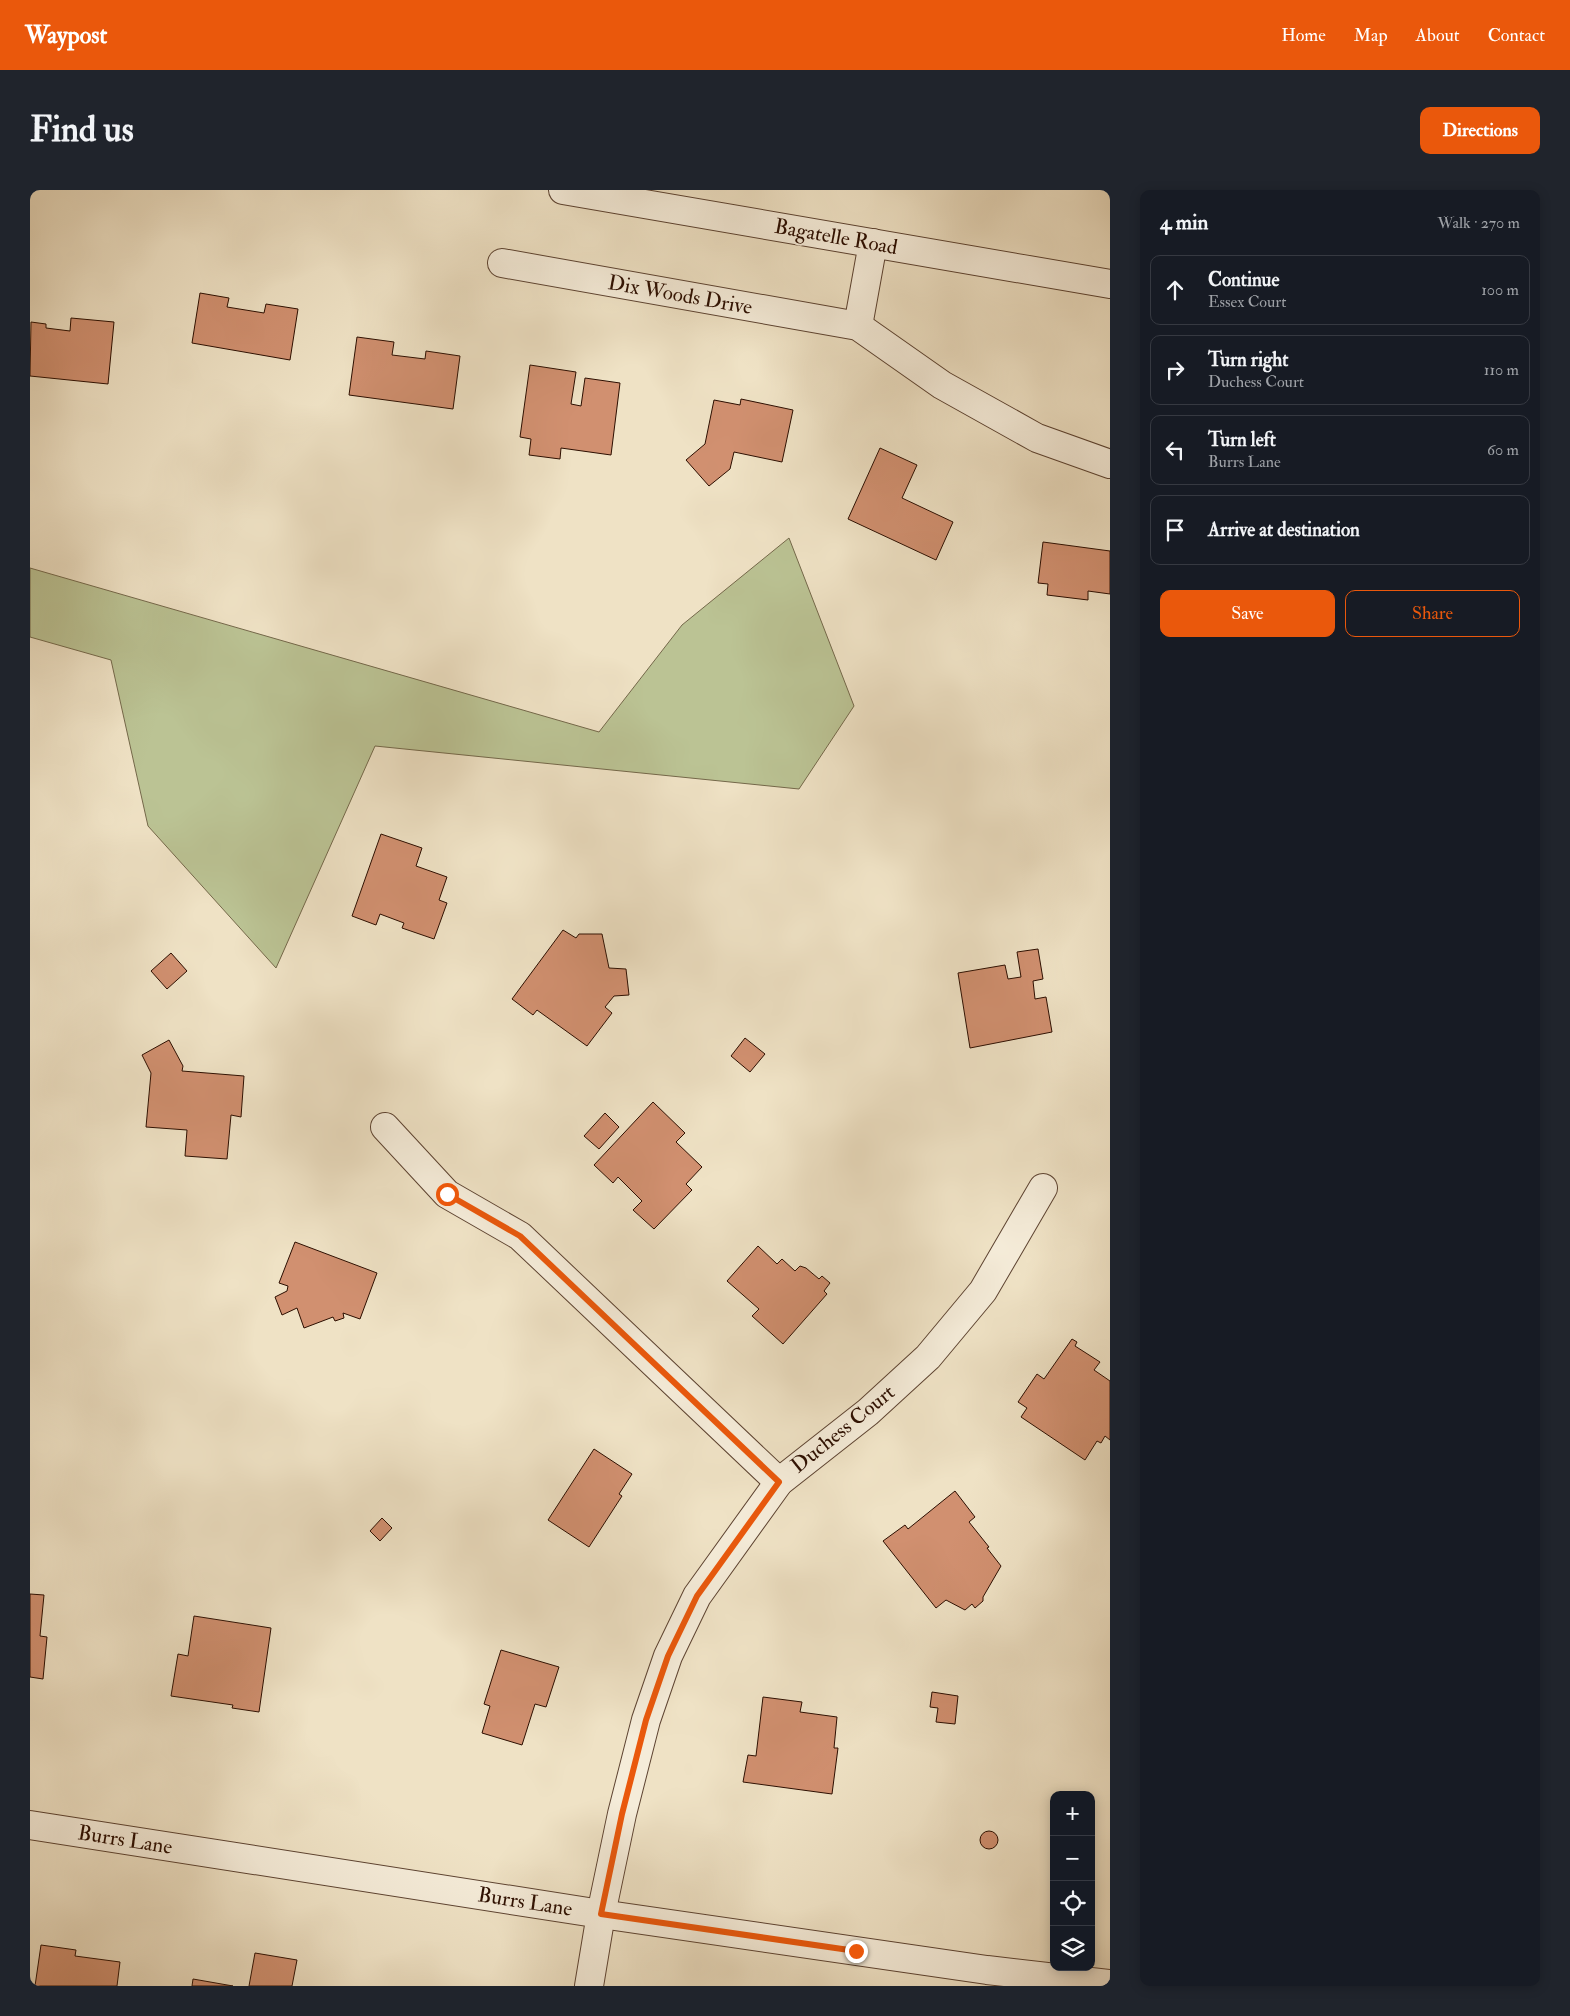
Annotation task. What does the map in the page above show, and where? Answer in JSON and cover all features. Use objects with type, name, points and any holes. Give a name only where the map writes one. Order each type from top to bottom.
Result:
[{"type":"street","name":"Bagatelle Road","points":[[563,190],[1110,284]]},
{"type":"street","points":[[858,326],[873,243]]},
{"type":"street","name":"Dix Woods Drive","points":[[502,263],[858,326],[942,385],[1037,438],[1110,464]]},
{"type":"street","points":[[385,1127],[447,1194],[520,1236],[779,1482]]},
{"type":"street","name":"Duchess Court","points":[[589,1986],[601,1914],[622,1814],[646,1720],[668,1656],[697,1596],[779,1482],[868,1412],[928,1357],[983,1291],[1043,1188]]},
{"type":"street","name":"Burrs Lane","points":[[30,1825],[601,1914],[987,1970],[1110,1984]]},
{"type":"green space","points":[[789,538],[854,706],[799,789],[375,746],[276,968],[148,826],[111,660],[30,637],[30,568],[599,732],[682,625]]},
{"type":"building","points":[[200,293],[229,298],[227,307],[264,313],[266,304],[298,309],[290,360],[192,343]]},
{"type":"building","points":[[71,318],[114,322],[108,384],[30,376],[31,322],[46,324],[46,328],[70,331]]},
{"type":"building","points":[[357,337],[394,342],[392,355],[425,359],[426,351],[460,356],[453,409],[349,395]]},
{"type":"building","points":[[530,365],[576,372],[571,404],[581,406],[585,378],[620,383],[611,455],[561,448],[560,459],[529,455],[531,439],[520,437]]},
{"type":"building","points":[[741,399],[793,410],[782,462],[734,452],[730,469],[709,486],[686,460],[705,444],[714,400],[740,405]]},
{"type":"building","points":[[880,448],[917,465],[902,498],[953,522],[936,560],[848,519]]},
{"type":"building","points":[[1043,542],[1110,551],[1110,594],[1088,591],[1088,600],[1047,595],[1048,584],[1038,583]]},
{"type":"building","points":[[381,834],[422,848],[416,866],[447,877],[439,900],[447,903],[434,939],[402,928],[404,923],[380,914],[376,925],[352,916]]},
{"type":"building","points":[[563,930],[576,938],[579,934],[602,934],[609,968],[626,969],[629,995],[614,996],[605,1007],[612,1013],[587,1046],[537,1010],[533,1015],[512,999]]},
{"type":"building","points":[[1038,949],[1043,979],[1033,981],[1035,999],[1046,997],[1052,1032],[970,1048],[958,973],[1005,965],[1008,979],[1021,977],[1017,952]]},
{"type":"building","points":[[171,953],[187,971],[167,989],[151,971]]},
{"type":"building","points":[[745,1038],[765,1054],[750,1072],[731,1056]]},
{"type":"building","points":[[169,1040],[183,1066],[182,1071],[244,1076],[241,1117],[231,1115],[227,1159],[185,1156],[187,1130],[146,1127],[151,1073],[142,1055]]},
{"type":"building","points":[[653,1102],[685,1133],[676,1142],[702,1167],[686,1184],[692,1190],[654,1229],[633,1210],[642,1201],[618,1177],[613,1183],[594,1165]]},
{"type":"building","points":[[605,1113],[619,1127],[599,1149],[584,1136]]},
{"type":"building","points":[[295,1242],[377,1273],[360,1319],[343,1313],[344,1318],[335,1321],[333,1317],[304,1328],[297,1308],[282,1315],[275,1297],[287,1291],[288,1286],[279,1283]]},
{"type":"building","points":[[758,1246],[777,1264],[782,1259],[795,1271],[800,1266],[806,1268],[819,1279],[822,1276],[830,1283],[824,1291],[827,1294],[783,1344],[752,1316],[759,1309],[727,1281]]},
{"type":"building","points":[[1072,1339],[1077,1342],[1075,1346],[1100,1362],[1094,1370],[1110,1381],[1110,1440],[1105,1436],[1101,1443],[1097,1441],[1085,1460],[1021,1417],[1027,1408],[1018,1402],[1037,1374],[1044,1379]]},
{"type":"building","points":[[594,1449],[632,1474],[619,1494],[622,1496],[589,1547],[548,1520]]},
{"type":"building","points":[[955,1491],[975,1517],[969,1522],[1001,1566],[983,1597],[983,1601],[975,1608],[972,1604],[965,1610],[946,1600],[936,1608],[883,1541],[905,1525],[908,1529]]},
{"type":"building","points":[[382,1518],[392,1528],[380,1541],[370,1531]]},
{"type":"building","points":[[30,1594],[44,1595],[40,1636],[47,1637],[43,1679],[30,1677]]},
{"type":"building","points":[[194,1616],[271,1628],[259,1712],[232,1708],[233,1705],[171,1696],[178,1654],[188,1656]]},
{"type":"building","points":[[501,1650],[559,1667],[546,1707],[535,1704],[522,1745],[482,1733],[490,1706],[484,1704]]},
{"type":"building","points":[[932,1692],[958,1696],[955,1724],[936,1722],[938,1708],[930,1707]]},
{"type":"building","points":[[763,1697],[802,1702],[800,1712],[837,1717],[834,1748],[838,1748],[832,1794],[743,1782],[748,1755],[756,1756]]},
{"type":"building","points":[[985,1831],[993,1831],[998,1836],[996,1847],[985,1849],[980,1844],[980,1836]]},
{"type":"building","points":[[41,1945],[76,1950],[75,1956],[120,1962],[117,1986],[35,1986]]},
{"type":"building","points":[[255,1953],[297,1960],[292,1986],[249,1986]]},
{"type":"building","points":[[193,1979],[233,1986],[192,1986]]},
{"type":"route","points":[[447,1194],[520,1236],[779,1482],[697,1596],[668,1656],[646,1720],[622,1814],[601,1914],[856,1951]]}]
